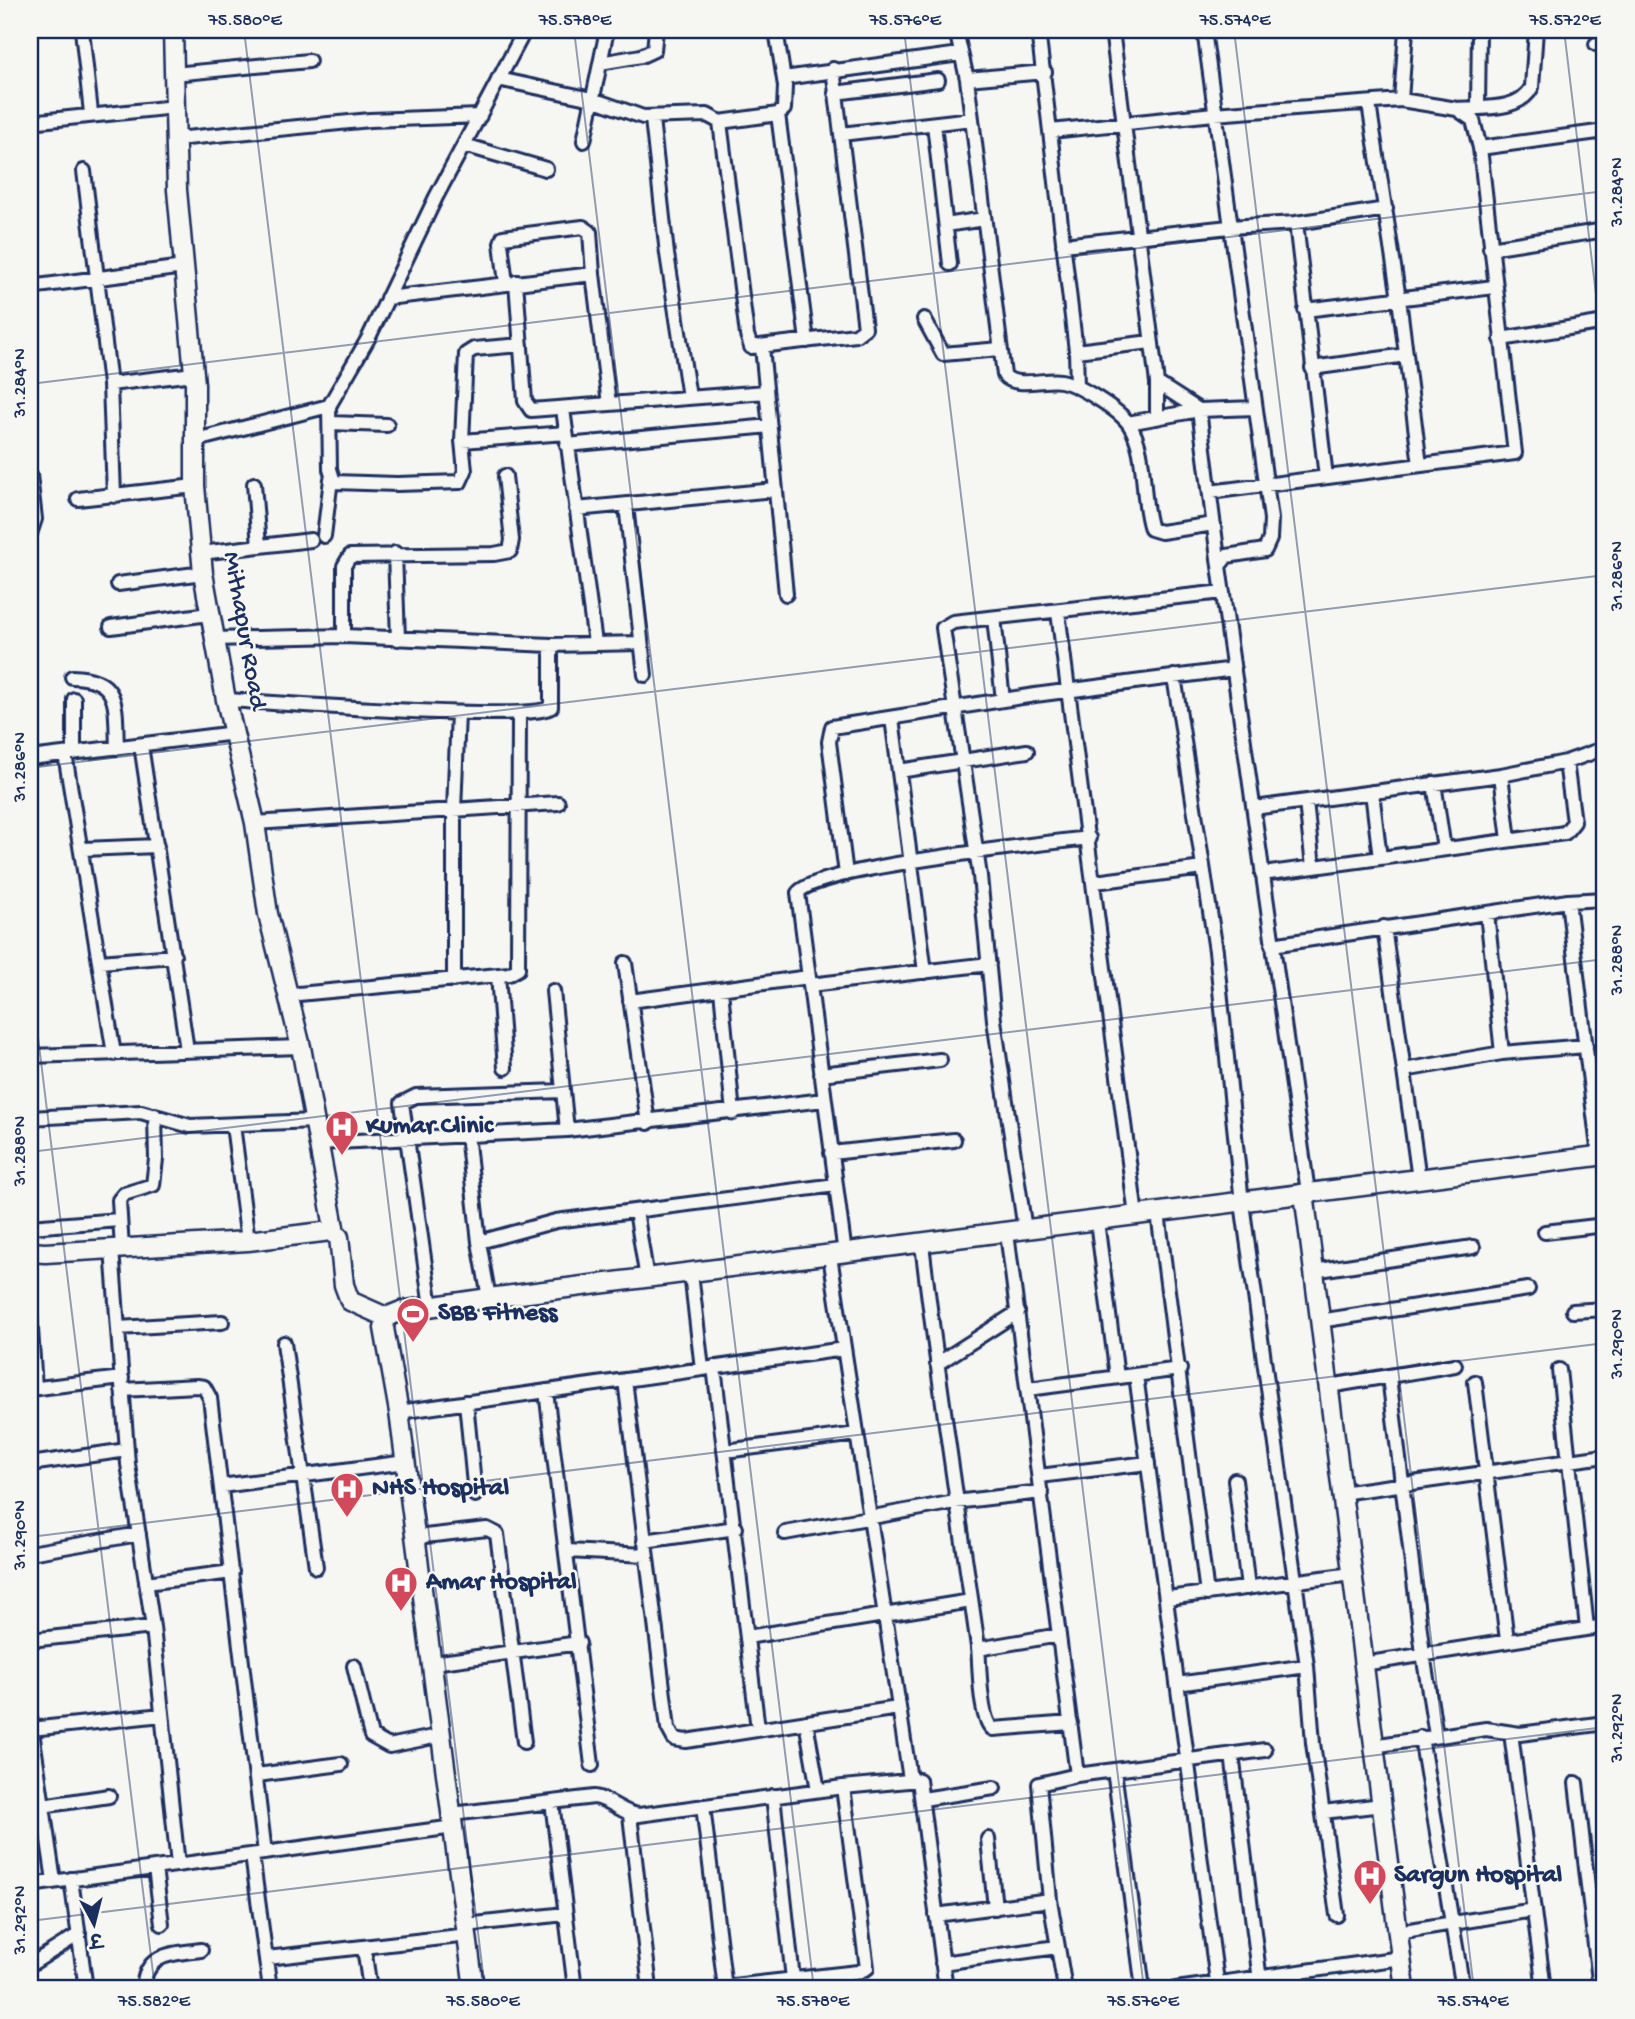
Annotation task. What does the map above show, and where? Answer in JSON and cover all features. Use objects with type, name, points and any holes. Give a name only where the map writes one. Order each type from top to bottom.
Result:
[{"type":"street","points":[[82,30],[91,113]]},
{"type":"street","name":"Mithapur Road","points":[[173,30],[176,139],[194,374],[195,486],[209,614],[226,700],[256,824],[268,914],[301,1047],[335,1233],[339,1237],[344,1285],[350,1301],[386,1317]]},
{"type":"street","points":[[201,553],[318,538],[331,479],[329,406],[525,30]]},
{"type":"street","points":[[584,141],[607,30]]},
{"type":"street","points":[[600,63],[641,56],[654,50],[656,30]]},
{"type":"street","points":[[498,79],[592,99],[652,119],[707,115],[720,122],[778,114],[785,105],[784,78],[776,30]]},
{"type":"street","points":[[956,30],[967,79],[1003,372],[1009,380],[1058,380],[1077,386],[1128,423],[1136,444],[1152,529],[1161,532],[1214,523]]},
{"type":"street","points":[[1038,30],[1052,131],[1076,351],[1077,386]]},
{"type":"street","points":[[1112,30],[1136,239],[1157,383],[1157,418]]},
{"type":"street","points":[[1204,30],[1271,519],[1268,545],[1257,552],[1227,556],[1219,566]]},
{"type":"street","points":[[1401,100],[1406,30]]},
{"type":"street","points":[[1478,107],[1479,30]]},
{"type":"street","points":[[1052,131],[1214,114],[1401,100],[1457,109],[1508,105],[1528,95],[1532,87],[1536,30]]},
{"type":"street","points":[[784,78],[833,69],[960,54]]},
{"type":"street","points":[[174,74],[309,61]]},
{"type":"street","points":[[720,122],[747,341],[751,347],[856,335],[865,328],[833,69]]},
{"type":"street","points":[[967,79],[1045,72]]},
{"type":"street","points":[[835,93],[938,80]]},
{"type":"street","points":[[1368,104],[1399,299],[1420,465]]},
{"type":"street","points":[[30,122],[91,113],[175,107]]},
{"type":"street","points":[[1210,492],[1515,453],[1480,148],[1473,120],[1457,109]]},
{"type":"street","points":[[778,114],[807,341]]},
{"type":"street","points":[[176,139],[370,120],[480,116]]},
{"type":"street","points":[[652,119],[667,254],[689,397]]},
{"type":"street","points":[[841,134],[972,119]]},
{"type":"street","points":[[934,124],[950,264]]},
{"type":"street","points":[[1480,148],[1605,131]]},
{"type":"street","points":[[464,145],[546,169]]},
{"type":"street","points":[[83,171],[99,279],[110,384],[114,495]]},
{"type":"street","points":[[1063,245],[1229,227],[1296,223],[1386,209]]},
{"type":"street","points":[[946,225],[984,219]]},
{"type":"street","points":[[1296,223],[1326,477]]},
{"type":"street","points":[[609,404],[590,232],[583,227],[503,237],[501,243],[511,282],[521,345],[526,406],[540,411],[766,392]]},
{"type":"street","points":[[1490,248],[1605,230]]},
{"type":"street","points":[[30,287],[184,267]]},
{"type":"street","points":[[387,298],[593,274]]},
{"type":"street","points":[[1305,310],[1494,287]]},
{"type":"street","points":[[924,319],[943,354],[1000,349]]},
{"type":"street","points":[[1501,339],[1605,322]]},
{"type":"street","points":[[1076,351],[1151,342]]},
{"type":"street","points":[[331,479],[397,484],[460,482],[465,471],[462,441],[466,354],[474,349],[521,345]]},
{"type":"street","points":[[762,346],[786,594]]},
{"type":"street","points":[[1312,368],[1406,355]]},
{"type":"street","points":[[110,384],[194,374]]},
{"type":"street","points":[[1157,383],[1199,410],[1306,1193],[1319,1321],[1405,1989]]},
{"type":"street","points":[[196,440],[329,406]]},
{"type":"street","points":[[563,408],[595,643]]},
{"type":"street","points":[[1128,423],[1199,410],[1255,408]]},
{"type":"street","points":[[330,423],[387,425]]},
{"type":"street","points":[[462,441],[566,439],[770,426]]},
{"type":"street","points":[[30,475],[35,519],[30,534]]},
{"type":"street","points":[[344,636],[345,561],[356,554],[494,554],[510,551],[512,540],[505,476]]},
{"type":"street","points":[[254,484],[259,546]]},
{"type":"street","points":[[78,499],[195,486]]},
{"type":"street","points":[[576,509],[775,490]]},
{"type":"street","points":[[626,505],[645,675]]},
{"type":"street","points":[[396,554],[398,639]]},
{"type":"street","points":[[118,584],[203,573]]},
{"type":"street","points":[[1077,1775],[1018,1312],[1016,1232],[977,852],[943,628],[953,622],[1223,592]]},
{"type":"street","points":[[1058,612],[1095,881],[1136,1216]]},
{"type":"street","points":[[111,627],[209,614]]},
{"type":"street","points":[[994,618],[1003,700]]},
{"type":"street","points":[[214,639],[344,636],[551,645],[641,643]]},
{"type":"street","points":[[226,700],[458,713],[537,713],[551,707],[551,645]]},
{"type":"street","points":[[846,874],[830,731],[836,726],[1070,690],[1234,669]]},
{"type":"street","points":[[1174,676],[1216,951],[1242,1203],[1307,1666],[1337,1915]]},
{"type":"street","points":[[72,677],[97,678],[106,685],[115,704],[117,748]]},
{"type":"street","points":[[74,699],[70,753],[114,1054]]},
{"type":"street","points":[[454,980],[454,810],[458,713]]},
{"type":"street","points":[[288,995],[515,973],[520,963],[519,713]]},
{"type":"street","points":[[892,718],[925,972]]},
{"type":"street","points":[[30,758],[235,733]]},
{"type":"street","points":[[141,745],[187,1050]]},
{"type":"street","points":[[1254,808],[1501,775],[1566,762],[1605,748]]},
{"type":"street","points":[[899,771],[1027,751]]},
{"type":"street","points":[[1262,874],[1565,833],[1573,827],[1566,762]]},
{"type":"street","points":[[1501,775],[1509,841]]},
{"type":"street","points":[[1434,783],[1444,849]]},
{"type":"street","points":[[1372,792],[1380,858]]},
{"type":"street","points":[[1306,802],[1313,867]]},
{"type":"street","points":[[256,824],[558,803]]},
{"type":"street","points":[[909,1779],[844,1349],[836,1185],[798,893],[807,885],[846,874],[977,852],[1089,838]]},
{"type":"street","points":[[83,849],[157,846]]},
{"type":"street","points":[[1095,881],[1203,867]]},
{"type":"street","points":[[1272,945],[1568,901],[1605,899]]},
{"type":"street","points":[[474,1989],[406,1462],[384,1328],[386,1317],[401,1311],[489,1298],[1602,1155],[1568,901]]},
{"type":"street","points":[[1487,913],[1502,1054]]},
{"type":"street","points":[[1384,927],[1419,1179]]},
{"type":"street","points":[[100,962],[174,956]]},
{"type":"street","points":[[625,963],[648,1123]]},
{"type":"street","points":[[630,1001],[989,964]]},
{"type":"street","points":[[498,975],[505,1068]]},
{"type":"street","points":[[721,990],[733,1113]]},
{"type":"street","points":[[553,991],[567,1130]]},
{"type":"street","points":[[1404,1070],[1502,1054],[1586,1046]]},
{"type":"street","points":[[30,1056],[301,1047]]},
{"type":"street","points":[[821,1074],[940,1060]]},
{"type":"street","points":[[431,1307],[409,1138],[401,1116],[402,1103],[416,1096],[562,1091]]},
{"type":"street","points":[[319,1143],[567,1130],[648,1123],[824,1100]]},
{"type":"street","points":[[30,1118],[141,1112],[190,1126],[315,1121]]},
{"type":"street","points":[[155,1115],[155,1180],[147,1189],[124,1194],[120,1200],[117,1249],[118,1328],[127,1450],[153,1626],[178,1865]]},
{"type":"street","points":[[233,1125],[248,1241]]},
{"type":"street","points":[[467,1134],[478,1242],[489,1298]]},
{"type":"street","points":[[831,1153],[954,1140]]},
{"type":"street","points":[[478,1242],[541,1224],[836,1185]]},
{"type":"street","points":[[636,1211],[647,1279]]},
{"type":"street","points":[[1158,1213],[1207,1594]]},
{"type":"street","points":[[30,1227],[119,1220]]},
{"type":"street","points":[[1097,1221],[1117,1377]]},
{"type":"street","points":[[1545,1232],[1605,1225]]},
{"type":"street","points":[[30,1252],[248,1241],[323,1230],[335,1233]]},
{"type":"street","points":[[922,1244],[955,1502],[988,1726],[1002,1730],[1071,1723]]},
{"type":"street","points":[[1313,1271],[1473,1247]]},
{"type":"street","points":[[691,1273],[726,1451],[758,1729]]},
{"type":"street","points":[[1319,1321],[1528,1289]]},
{"type":"street","points":[[1573,1311],[1605,1309]]},
{"type":"street","points":[[937,1364],[1018,1312]]},
{"type":"street","points":[[30,1314],[33,1388],[122,1384],[204,1387],[210,1398],[257,1774],[259,1854],[270,1989]]},
{"type":"street","points":[[118,1328],[222,1322]]},
{"type":"street","points":[[284,1343],[305,1475],[316,1567]]},
{"type":"street","points":[[399,1412],[844,1349]]},
{"type":"street","points":[[1329,1386],[1455,1365]]},
{"type":"street","points":[[1028,1390],[1180,1369]]},
{"type":"street","points":[[1559,1370],[1587,1628]]},
{"type":"street","points":[[1136,1375],[1218,1986]]},
{"type":"street","points":[[1390,1377],[1401,1484],[1436,1735]]},
{"type":"street","points":[[625,1380],[670,1734],[674,1739],[686,1741],[898,1708]]},
{"type":"street","points":[[1475,1381],[1507,1640]]},
{"type":"street","points":[[546,1391],[592,1765]]},
{"type":"street","points":[[466,1402],[475,1495]]},
{"type":"street","points":[[726,1451],[857,1434]]},
{"type":"street","points":[[30,1464],[127,1450]]},
{"type":"street","points":[[1341,1493],[1605,1456]]},
{"type":"street","points":[[221,1486],[406,1462]]},
{"type":"street","points":[[1039,1476],[1148,1463]]},
{"type":"street","points":[[1235,1480],[1248,1588]]},
{"type":"street","points":[[785,1533],[955,1502],[1041,1492]]},
{"type":"street","points":[[644,1541],[736,1528]]},
{"type":"street","points":[[416,1537],[487,1529],[497,1535],[524,1742]]},
{"type":"street","points":[[30,1553],[139,1534]]},
{"type":"street","points":[[567,1551],[646,1555]]},
{"type":"street","points":[[146,1583],[232,1572]]},
{"type":"street","points":[[1168,1598],[1352,1574]]},
{"type":"street","points":[[747,1637],[971,1601]]},
{"type":"street","points":[[30,1640],[153,1626]]},
{"type":"street","points":[[1363,1664],[1605,1626]]},
{"type":"street","points":[[978,1649],[1059,1635]]},
{"type":"street","points":[[433,1663],[579,1643]]},
{"type":"street","points":[[354,1666],[366,1723],[371,1736],[378,1742],[389,1746],[443,1735]]},
{"type":"street","points":[[1177,1684],[1307,1666]]},
{"type":"street","points":[[54,1881],[30,1723],[162,1715]]},
{"type":"street","points":[[806,1722],[818,1790]]},
{"type":"street","points":[[1374,1746],[1421,1737],[1486,1730],[1511,1733],[1605,1723]]},
{"type":"street","points":[[1511,1733],[1544,1989]]},
{"type":"street","points":[[1421,1737],[1462,1989]]},
{"type":"street","points":[[1065,1989],[1056,1947],[1038,1787],[1046,1780],[1265,1750]]},
{"type":"street","points":[[1232,1754],[1261,1983]]},
{"type":"street","points":[[257,1774],[341,1764]]},
{"type":"street","points":[[1114,1770],[1143,1989]]},
{"type":"street","points":[[30,1885],[259,1854],[552,1802],[601,1798],[630,1815],[909,1779],[920,1782],[946,1989]]},
{"type":"street","points":[[1577,1783],[1600,1989]]},
{"type":"street","points":[[703,1806],[724,1988],[858,1972],[867,1968],[843,1787]]},
{"type":"street","points":[[923,1800],[994,1788]]},
{"type":"street","points":[[42,1806],[109,1796]]},
{"type":"street","points":[[773,1796],[793,1979]]},
{"type":"street","points":[[552,1802],[575,1989]]},
{"type":"street","points":[[1323,1812],[1382,1805]]},
{"type":"street","points":[[630,1815],[650,1989]]},
{"type":"street","points":[[988,1839],[995,1908]]},
{"type":"street","points":[[155,1868],[162,1924]]},
{"type":"street","points":[[71,1879],[86,1989]]},
{"type":"street","points":[[936,1915],[1050,1900]]},
{"type":"street","points":[[1398,1932],[1535,1910]]},
{"type":"street","points":[[267,1958],[364,1948],[565,1914]]},
{"type":"street","points":[[30,1965],[79,1934]]},
{"type":"street","points":[[943,1963],[1056,1947]]},
{"type":"street","points":[[364,1948],[370,1989]]},
{"type":"street","points":[[143,1989],[144,1979],[153,1960],[161,1955],[201,1950]]},
{"type":"street","points":[[1176,1989],[1261,1983],[1401,1958]]},
{"type":"place","name":"Kumar Clinic","points":[[342,1157]]},
{"type":"place","name":"SBB Fitness","points":[[413,1344]]},
{"type":"place","name":"NHS Hospital","points":[[347,1519]]},
{"type":"place","name":"Amar Hospital","points":[[401,1613]]},
{"type":"place","name":"Sargun Hospital","points":[[1370,1906]]}]
